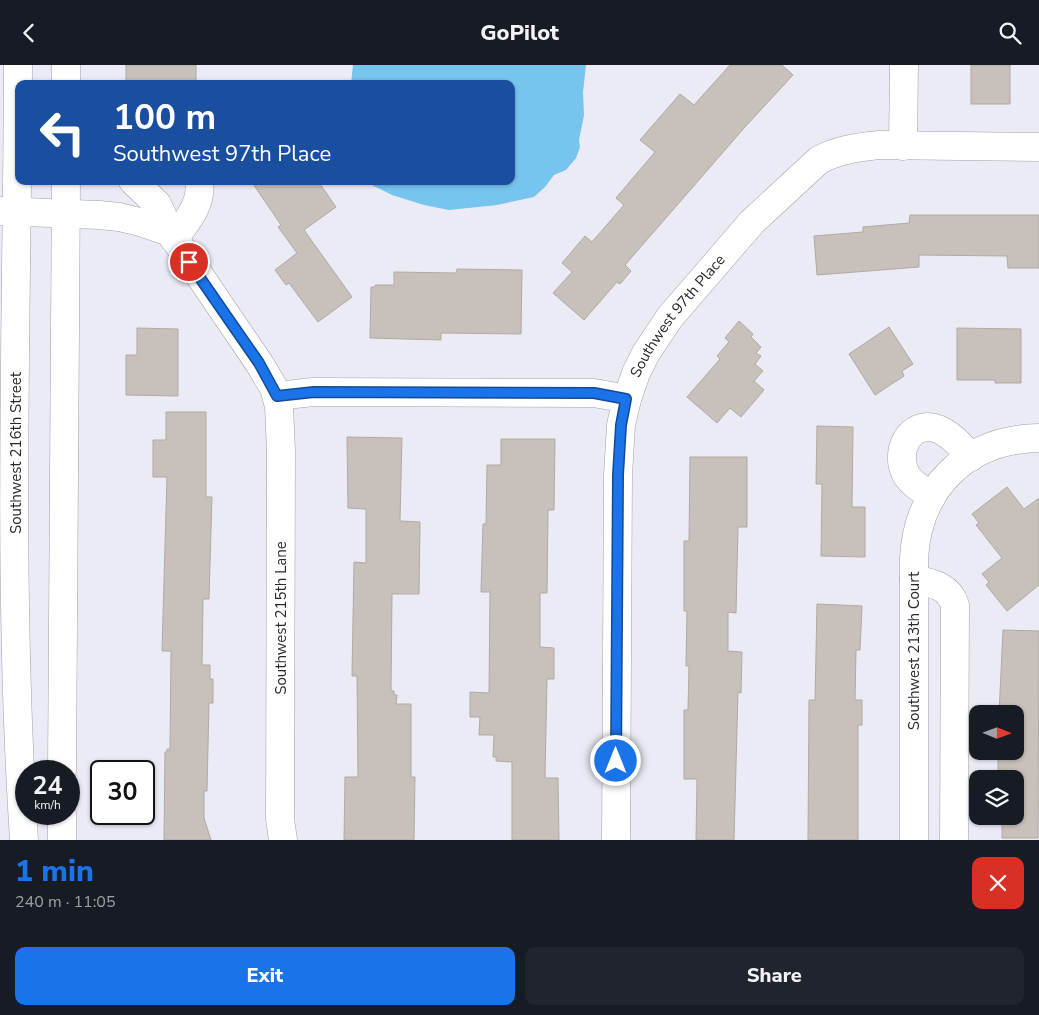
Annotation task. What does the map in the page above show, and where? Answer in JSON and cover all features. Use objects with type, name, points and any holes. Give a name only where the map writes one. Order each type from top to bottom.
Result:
[{"type":"street","name":"Southwest 216th Street","points":[[17,80],[18,65]]},
{"type":"street","points":[[66,65],[66,80]]},
{"type":"street","points":[[904,65],[904,146]]},
{"type":"street","name":"Southwest 216th Street","points":[[15,120],[8,211],[17,721],[24,840]]},
{"type":"street","name":"Southwest 97th Place","points":[[277,396],[314,392],[585,393],[626,399],[646,353],[670,317],[752,222],[819,160],[830,154],[860,146],[1039,147]]},
{"type":"street","points":[[62,760],[66,185]]},
{"type":"street","points":[[138,185],[158,204],[172,236],[259,363],[277,396]]},
{"type":"street","points":[[172,236],[195,208],[199,198],[199,185]]},
{"type":"street","points":[[8,211],[119,217],[140,222],[172,236]]},
{"type":"street","name":"Southwest 215th Lane","points":[[277,396],[281,436],[280,819],[282,840]]},
{"type":"street","points":[[616,840],[618,475],[621,425],[626,399]]},
{"type":"street","points":[[932,496],[911,482],[903,467],[902,450],[913,432],[928,427],[941,430],[959,444],[960,465],[1003,443],[1028,438],[1039,438]]},
{"type":"street","name":"Southwest 213th Court","points":[[914,840],[914,559],[917,532],[921,517],[932,496],[960,465]]},
{"type":"street","points":[[914,579],[936,584],[945,589],[953,598],[955,605],[954,840]]},
{"type":"street","points":[[62,825],[62,840]]},
{"type":"water","points":[[353,65],[586,65],[583,92],[584,115],[579,140],[580,147],[576,158],[566,170],[554,175],[534,197],[497,205],[449,210],[424,205],[392,195],[372,185],[515,185],[515,80],[351,80]]},
{"type":"building","points":[[126,65],[196,65],[196,80],[126,80]]},
{"type":"building","points":[[730,65],[782,65],[793,75],[745,127],[625,265],[631,271],[620,284],[617,282],[584,320],[553,293],[572,272],[562,263],[585,236],[592,242],[624,205],[616,198],[655,152],[640,140],[680,94],[694,105]]},
{"type":"building","points":[[971,65],[1010,65],[1010,104],[971,104]]},
{"type":"building","points":[[254,185],[321,185],[336,207],[304,230],[352,297],[318,322],[289,283],[286,285],[275,270],[297,253],[278,227],[281,225]]},
{"type":"building","points":[[910,215],[1039,215],[1039,268],[1008,268],[1007,256],[919,255],[919,267],[817,275],[814,236],[863,232],[863,227],[909,223]]},
{"type":"building","points":[[457,269],[522,270],[521,334],[441,333],[441,340],[370,338],[371,287],[375,287],[375,285],[394,285],[394,272],[456,273]]},
{"type":"building","points":[[739,321],[753,334],[751,337],[761,347],[756,353],[761,356],[755,364],[763,371],[754,381],[764,390],[741,417],[730,408],[717,423],[687,397],[720,359],[717,356],[729,342],[725,338]]},
{"type":"building","points":[[889,327],[913,364],[902,371],[904,376],[875,395],[849,354]]},
{"type":"building","points":[[137,328],[178,329],[178,396],[126,395],[126,355],[137,355]]},
{"type":"building","points":[[957,328],[1021,329],[1021,383],[995,383],[995,380],[957,380]]},
{"type":"building","points":[[166,412],[206,412],[206,497],[212,497],[209,599],[203,599],[202,665],[210,665],[210,679],[213,679],[213,703],[209,703],[207,791],[204,791],[204,818],[211,840],[164,840],[165,752],[167,752],[167,749],[170,749],[171,651],[162,651],[167,477],[153,477],[153,440],[166,440]]},
{"type":"building","points":[[817,426],[853,427],[852,507],[865,507],[865,557],[821,556],[822,484],[816,484]]},
{"type":"building","points":[[347,437],[402,438],[400,521],[420,522],[419,594],[392,594],[391,691],[394,691],[394,695],[397,695],[396,704],[411,704],[411,777],[415,777],[414,840],[344,840],[345,777],[358,777],[357,676],[352,676],[354,562],[366,563],[366,509],[348,508]]},
{"type":"building","points":[[501,439],[555,439],[554,510],[548,510],[547,593],[540,593],[540,647],[554,648],[554,679],[547,679],[545,778],[558,778],[559,840],[512,840],[512,762],[496,761],[496,757],[493,757],[494,735],[479,735],[480,717],[470,717],[470,692],[489,693],[490,592],[481,592],[483,524],[486,524],[487,465],[501,465]]},
{"type":"building","points":[[690,457],[747,457],[747,527],[738,527],[736,613],[728,612],[728,651],[742,652],[741,693],[738,692],[734,840],[696,840],[697,779],[684,779],[684,710],[688,710],[689,666],[686,666],[687,611],[684,611],[684,541],[689,541]]},
{"type":"building","points":[[1007,487],[1024,509],[1039,498],[1039,585],[1007,611],[986,585],[989,582],[982,574],[1002,558],[976,525],[979,523],[972,514]]},
{"type":"building","points":[[817,604],[862,606],[860,650],[856,650],[855,700],[862,700],[862,725],[858,725],[858,840],[808,840],[809,700],[815,700]]},
{"type":"building","points":[[1003,630],[1039,631],[1038,838],[1002,838],[1002,825],[1024,825],[1024,770],[998,770],[998,760],[1024,760],[1024,705],[999,705]]},
{"type":"route","points":[[189,262],[259,363],[277,396],[314,392],[594,393],[626,399],[621,425],[618,475],[616,761]]}]
